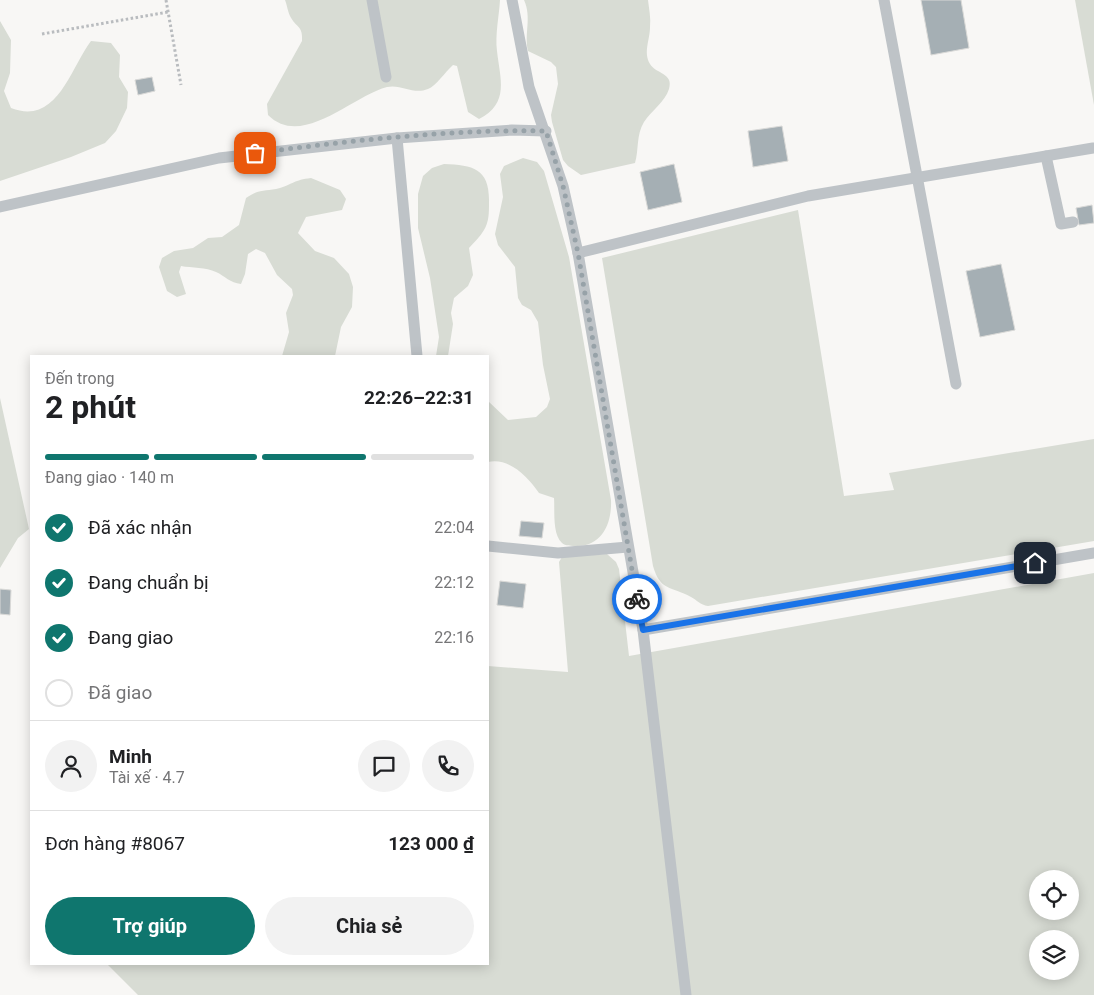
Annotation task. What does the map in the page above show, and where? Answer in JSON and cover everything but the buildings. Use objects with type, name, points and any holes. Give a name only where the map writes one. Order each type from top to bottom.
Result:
[{"type":"lane","points":[[372,0],[386,77]]},
{"type":"lane","points":[[512,0],[529,87],[546,131],[563,186],[578,253],[643,630],[686,995]]},
{"type":"lane","points":[[884,0],[956,384]]},
{"type":"lane","points":[[0,207],[219,158],[397,138],[512,130],[546,131]]},
{"type":"lane","points":[[397,138],[418,355]]},
{"type":"lane","points":[[578,253],[808,196],[1093,148]]},
{"type":"lane","points":[[1046,156],[1061,224],[1073,222]]},
{"type":"lane","points":[[489,546],[558,553],[628,547]]},
{"type":"lane","points":[[643,630],[1094,553]]},
{"type":"path","points":[[166,0],[181,85]]},
{"type":"path","points":[[42,34],[168,12]]},
{"type":"shaded area","points":[[285,0],[500,0],[496,38],[501,81],[499,98],[489,113],[479,119],[468,112],[457,66],[453,65],[434,85],[423,91],[392,86],[387,87],[311,123],[296,126],[281,124],[268,115],[267,104],[302,41],[300,29],[292,20]]},
{"type":"shaded area","points":[[524,0],[648,0],[650,32],[647,50],[648,59],[653,67],[667,77],[670,84],[667,94],[641,127],[635,163],[581,175],[563,160],[551,115],[558,84],[556,67],[551,62],[528,51],[528,19]]},
{"type":"shaded area","points":[[1075,0],[1094,0],[1094,105]]},
{"type":"shaded area","points":[[0,21],[11,40],[10,73],[4,91],[11,108],[27,111],[40,109],[51,102],[69,79],[91,41],[111,43],[120,55],[119,77],[128,92],[127,108],[116,131],[105,143],[71,157],[0,181]]},
{"type":"shaded area","points":[[523,158],[537,162],[544,171],[569,257],[611,500],[608,524],[599,537],[586,545],[567,545],[559,539],[555,528],[554,498],[539,493],[524,475],[510,465],[503,462],[489,462],[489,402],[508,420],[536,417],[547,407],[550,399],[543,365],[538,322],[531,310],[522,305],[518,298],[515,267],[498,245],[495,234],[503,197],[500,174],[504,166]]},
{"type":"shaded area","points":[[444,164],[472,168],[483,176],[489,192],[489,210],[486,227],[469,248],[473,275],[468,286],[454,298],[451,313],[453,324],[448,355],[436,355],[439,337],[430,278],[418,228],[418,194],[423,176],[432,168]]},
{"type":"shaded area","points":[[311,178],[340,190],[346,199],[342,210],[306,217],[298,233],[315,251],[334,258],[349,274],[353,287],[352,307],[341,327],[335,355],[282,355],[289,332],[286,313],[293,295],[292,289],[277,275],[265,253],[256,249],[248,254],[245,274],[241,284],[231,281],[212,270],[181,266],[179,272],[186,294],[177,297],[167,291],[159,267],[162,258],[174,251],[193,248],[208,238],[222,237],[239,225],[246,198],[259,191],[280,188]]},
{"type":"shaded area","points":[[798,210],[844,496],[894,490],[889,473],[1094,439],[1094,541],[708,606],[667,587],[659,580],[653,566],[602,258]]},
{"type":"shaded area","points":[[0,398],[29,529],[18,538],[0,568]]},
{"type":"shaded area","points":[[607,554],[616,562],[619,569],[629,656],[1094,573],[1094,995],[138,995],[108,965],[489,965],[489,666],[568,672],[559,562],[562,557]]},
{"type":"way so far","points":[[255,153],[397,138],[512,130],[546,131],[563,186],[578,253],[637,599]]},
{"type":"route","points":[[637,599],[643,630],[1035,563]]}]
